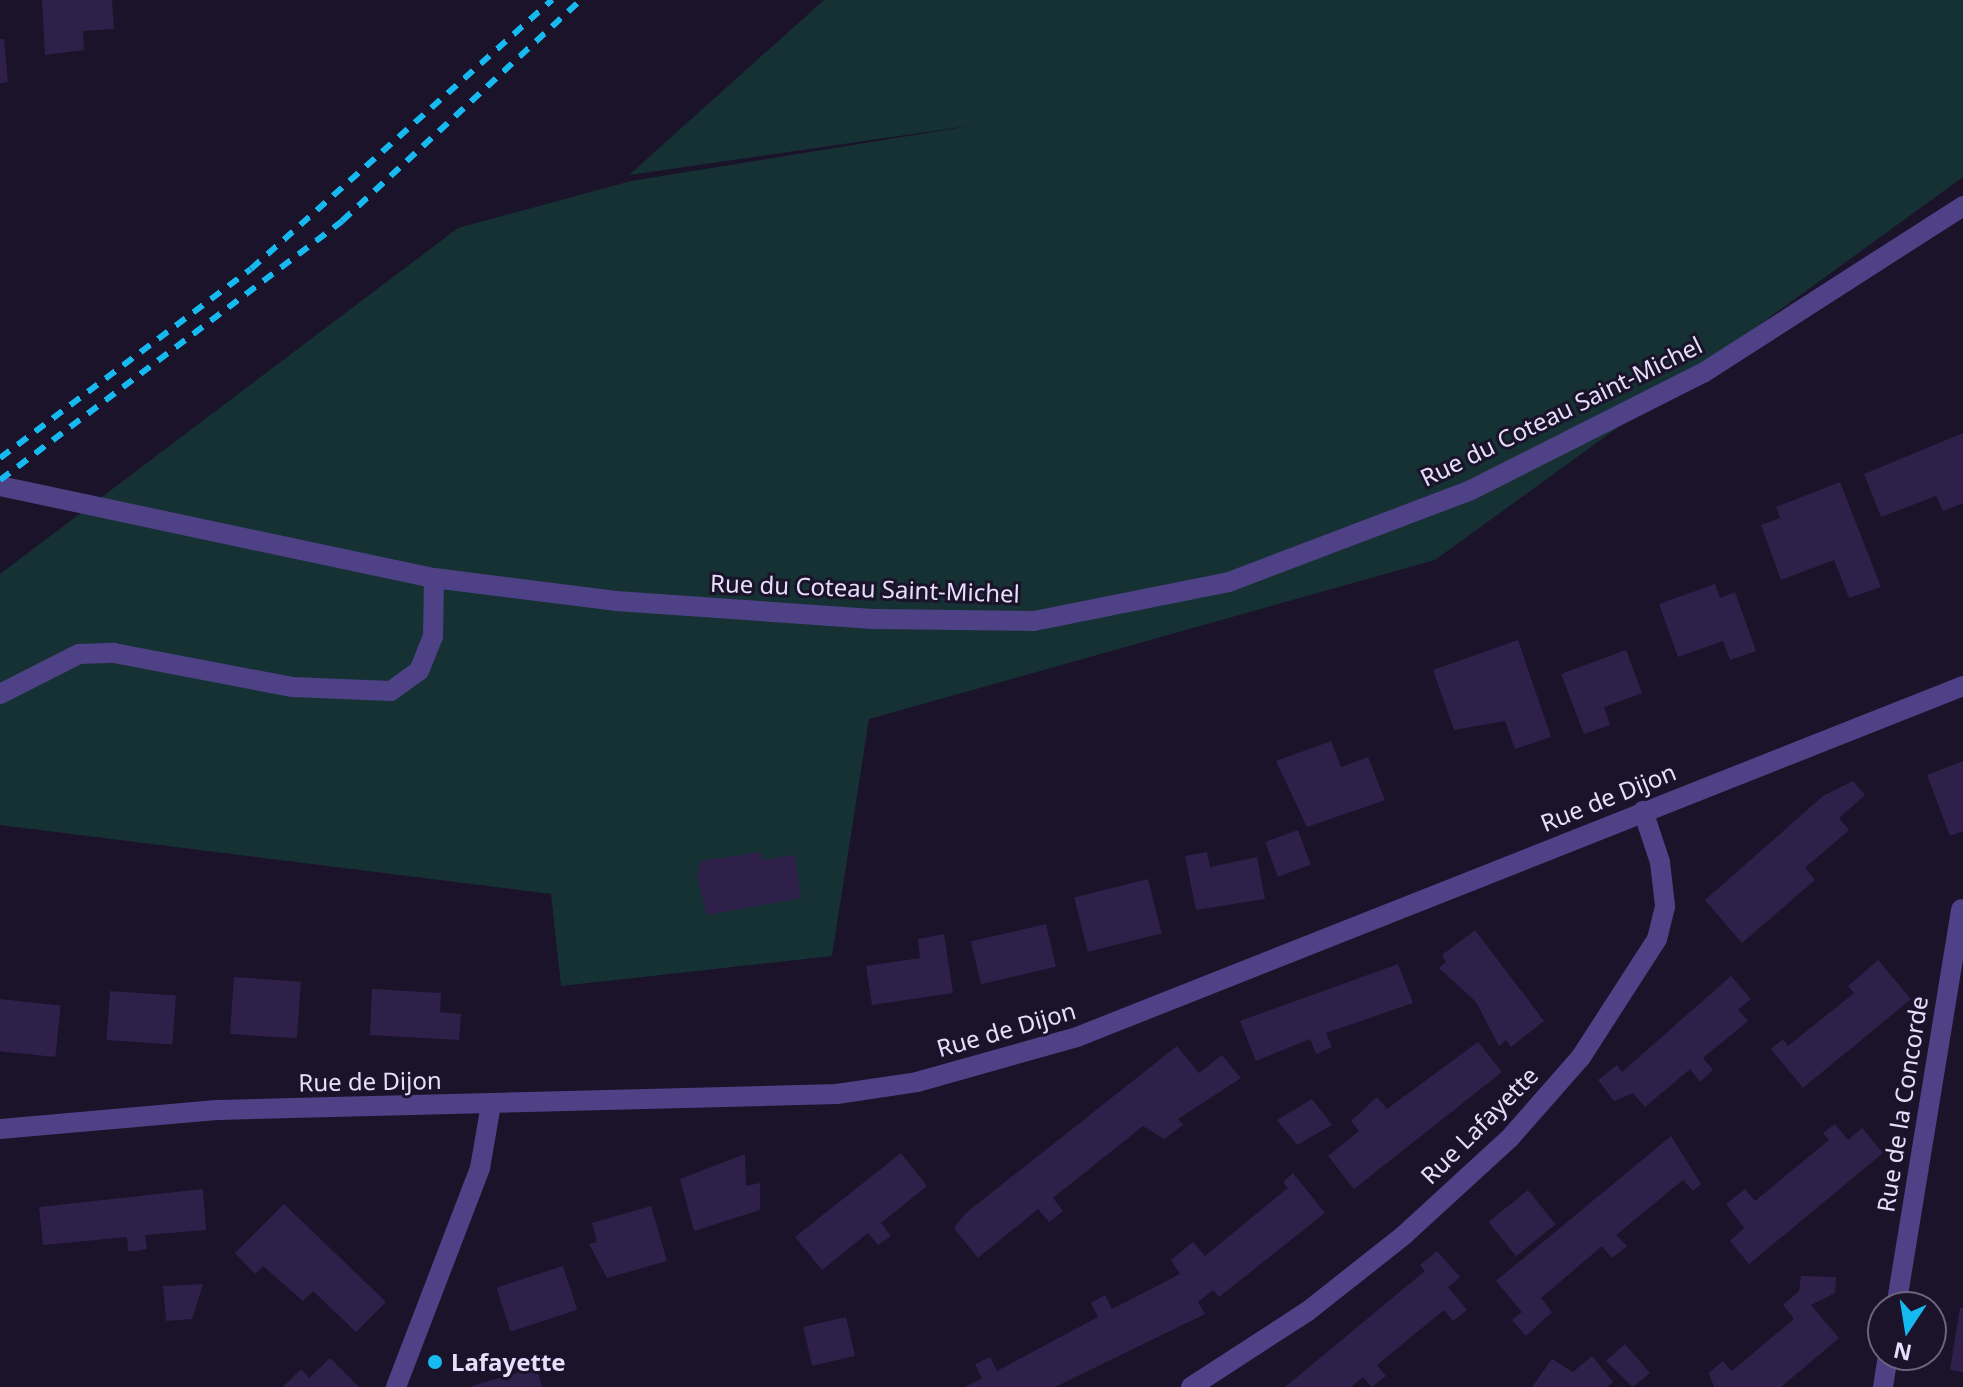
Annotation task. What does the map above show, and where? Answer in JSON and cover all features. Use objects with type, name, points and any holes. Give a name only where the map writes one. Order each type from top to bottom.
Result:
[{"type":"street","name":"Rue du Coteau Saint-Michel","points":[[0,486],[434,578],[647,604],[1034,621],[1229,582],[1471,490],[1703,373],[1963,206]]},
{"type":"street","points":[[0,694],[79,654],[114,653],[293,687],[391,691],[419,671],[433,637],[434,578]]},
{"type":"street","name":"Rue de Dijon","points":[[0,1129],[219,1110],[837,1094],[917,1082],[1077,1037],[1963,686]]},
{"type":"street","name":"Rue Lafayette","points":[[1191,1387],[1308,1311],[1403,1236],[1509,1139],[1581,1057],[1619,1006],[1659,928],[1660,862],[1643,811]]},
{"type":"street","name":"Rue de la Concorde","points":[[1899,1291],[1961,909]]},
{"type":"street","points":[[396,1387],[480,1168],[491,1104]]},
{"type":"green space","points":[[824,0],[1963,0],[1963,177],[1435,560],[869,719],[832,956],[561,986],[551,894],[0,825],[0,574],[458,228],[631,181],[982,124],[629,175]]},
{"type":"building","points":[[42,0],[112,0],[114,29],[83,31],[84,50],[45,55]]},
{"type":"building","points":[[0,39],[4,39],[8,82],[0,83]]},
{"type":"building","points":[[1963,433],[1963,503],[1943,511],[1936,496],[1881,517],[1864,474]]},
{"type":"building","points":[[1840,482],[1881,587],[1849,598],[1834,560],[1781,580],[1761,525],[1780,518],[1776,507]]},
{"type":"building","points":[[1715,584],[1720,598],[1735,592],[1756,651],[1730,660],[1723,641],[1678,657],[1659,604]]},
{"type":"building","points":[[1518,640],[1551,737],[1515,749],[1505,721],[1454,730],[1433,670]]},
{"type":"building","points":[[1626,650],[1642,693],[1604,707],[1610,725],[1584,734],[1561,674]]},
{"type":"building","points":[[1331,741],[1341,767],[1368,757],[1385,800],[1307,827],[1276,761]]},
{"type":"building","points":[[1963,761],[1963,831],[1950,836],[1927,775]]},
{"type":"building","points":[[1853,781],[1865,795],[1839,818],[1849,830],[1805,868],[1815,880],[1742,943],[1705,900],[1823,796]]},
{"type":"building","points":[[1298,830],[1311,865],[1278,877],[1265,842]]},
{"type":"building","points":[[761,852],[762,860],[795,855],[801,898],[707,915],[697,877],[701,861]]},
{"type":"building","points":[[1207,852],[1210,867],[1257,857],[1265,899],[1196,910],[1185,856]]},
{"type":"building","points":[[1148,879],[1162,933],[1088,952],[1074,897]]},
{"type":"building","points":[[1046,924],[1056,967],[981,984],[971,941]]},
{"type":"building","points":[[1475,930],[1544,1021],[1511,1047],[1506,1040],[1499,1046],[1476,1002],[1439,968],[1446,962],[1442,955]]},
{"type":"building","points":[[944,934],[953,993],[872,1005],[866,966],[920,958],[918,939]]},
{"type":"building","points":[[1878,960],[1911,999],[1803,1088],[1771,1049],[1783,1039],[1788,1046],[1854,993],[1848,986]]},
{"type":"building","points":[[1398,964],[1413,1003],[1326,1033],[1332,1047],[1316,1054],[1310,1039],[1256,1061],[1240,1021]]},
{"type":"building","points":[[1731,976],[1751,999],[1738,1010],[1748,1021],[1703,1058],[1713,1070],[1700,1082],[1690,1069],[1645,1107],[1633,1093],[1614,1101],[1598,1080],[1617,1065],[1622,1072]]},
{"type":"building","points":[[234,977],[301,982],[297,1039],[230,1034]]},
{"type":"building","points":[[372,989],[441,993],[440,1012],[461,1014],[459,1040],[370,1035]]},
{"type":"building","points":[[110,991],[176,996],[172,1044],[107,1040]]},
{"type":"building","points":[[0,999],[61,1005],[55,1057],[0,1051]]},
{"type":"building","points":[[1478,1042],[1502,1072],[1354,1189],[1328,1156],[1359,1131],[1351,1121],[1377,1097],[1387,1109]]},
{"type":"building","points":[[1177,1046],[1199,1073],[1222,1055],[1241,1078],[1178,1119],[1183,1125],[1164,1139],[1143,1126],[1053,1198],[1063,1211],[1049,1222],[1038,1209],[978,1258],[954,1228],[966,1213]]},
{"type":"building","points":[[1312,1099],[1332,1125],[1297,1145],[1277,1120]]},
{"type":"building","points":[[1835,1124],[1848,1140],[1862,1128],[1883,1153],[1749,1264],[1730,1241],[1744,1228],[1726,1204],[1745,1189],[1755,1201],[1829,1140],[1823,1133]]},
{"type":"building","points":[[1671,1136],[1701,1184],[1693,1191],[1683,1180],[1616,1235],[1627,1246],[1612,1258],[1602,1246],[1541,1298],[1552,1312],[1526,1336],[1512,1320],[1522,1312],[1496,1281]]},
{"type":"building","points":[[901,1153],[927,1186],[881,1223],[891,1236],[878,1245],[868,1233],[822,1270],[795,1237]]},
{"type":"building","points":[[745,1154],[746,1186],[760,1183],[760,1210],[694,1231],[680,1179]]},
{"type":"building","points":[[1293,1173],[1325,1213],[1219,1297],[1213,1290],[1198,1302],[1205,1314],[1055,1387],[965,1387],[982,1378],[975,1364],[990,1357],[997,1371],[1098,1317],[1091,1303],[1105,1295],[1112,1309],[1180,1274],[1171,1260],[1193,1242],[1205,1256],[1288,1188],[1283,1182]]},
{"type":"building","points":[[203,1189],[206,1230],[145,1235],[147,1249],[137,1251],[128,1251],[127,1237],[43,1245],[39,1207]]},
{"type":"building","points":[[1528,1190],[1556,1224],[1516,1256],[1488,1222]]},
{"type":"building","points":[[284,1204],[386,1302],[356,1332],[313,1291],[303,1301],[263,1266],[255,1274],[235,1253]]},
{"type":"building","points":[[651,1206],[667,1261],[607,1278],[589,1244],[597,1242],[592,1223]]},
{"type":"building","points":[[1437,1251],[1460,1277],[1448,1287],[1467,1310],[1453,1321],[1444,1310],[1377,1365],[1386,1376],[1372,1387],[1363,1377],[1351,1387],[1285,1387],[1425,1271],[1420,1265]]},
{"type":"building","points":[[563,1266],[577,1310],[511,1331],[496,1288]]},
{"type":"building","points":[[1801,1276],[1836,1277],[1835,1293],[1811,1305],[1839,1338],[1781,1387],[1714,1387],[1709,1373],[1723,1361],[1732,1371],[1794,1319],[1783,1305],[1799,1291]]},
{"type":"building","points":[[203,1284],[192,1319],[166,1321],[163,1286]]},
{"type":"building","points":[[1960,1308],[1963,1308],[1963,1372],[1950,1370]]},
{"type":"building","points":[[846,1317],[855,1356],[812,1366],[803,1327]]},
{"type":"building","points":[[1625,1344],[1650,1373],[1633,1387],[1606,1361]]},
{"type":"building","points":[[1592,1356],[1613,1382],[1607,1387],[1532,1387],[1552,1359],[1573,1372]]},
{"type":"building","points":[[330,1358],[359,1387],[283,1387],[301,1369],[309,1378]]},
{"type":"building","points":[[536,1367],[542,1387],[472,1387],[472,1386]]},
{"type":"railway","points":[[0,458],[251,269],[552,0]]},
{"type":"railway","points":[[0,480],[342,221],[581,0]]},
{"type":"place","name":"Lafayette","points":[[435,1362]]}]
